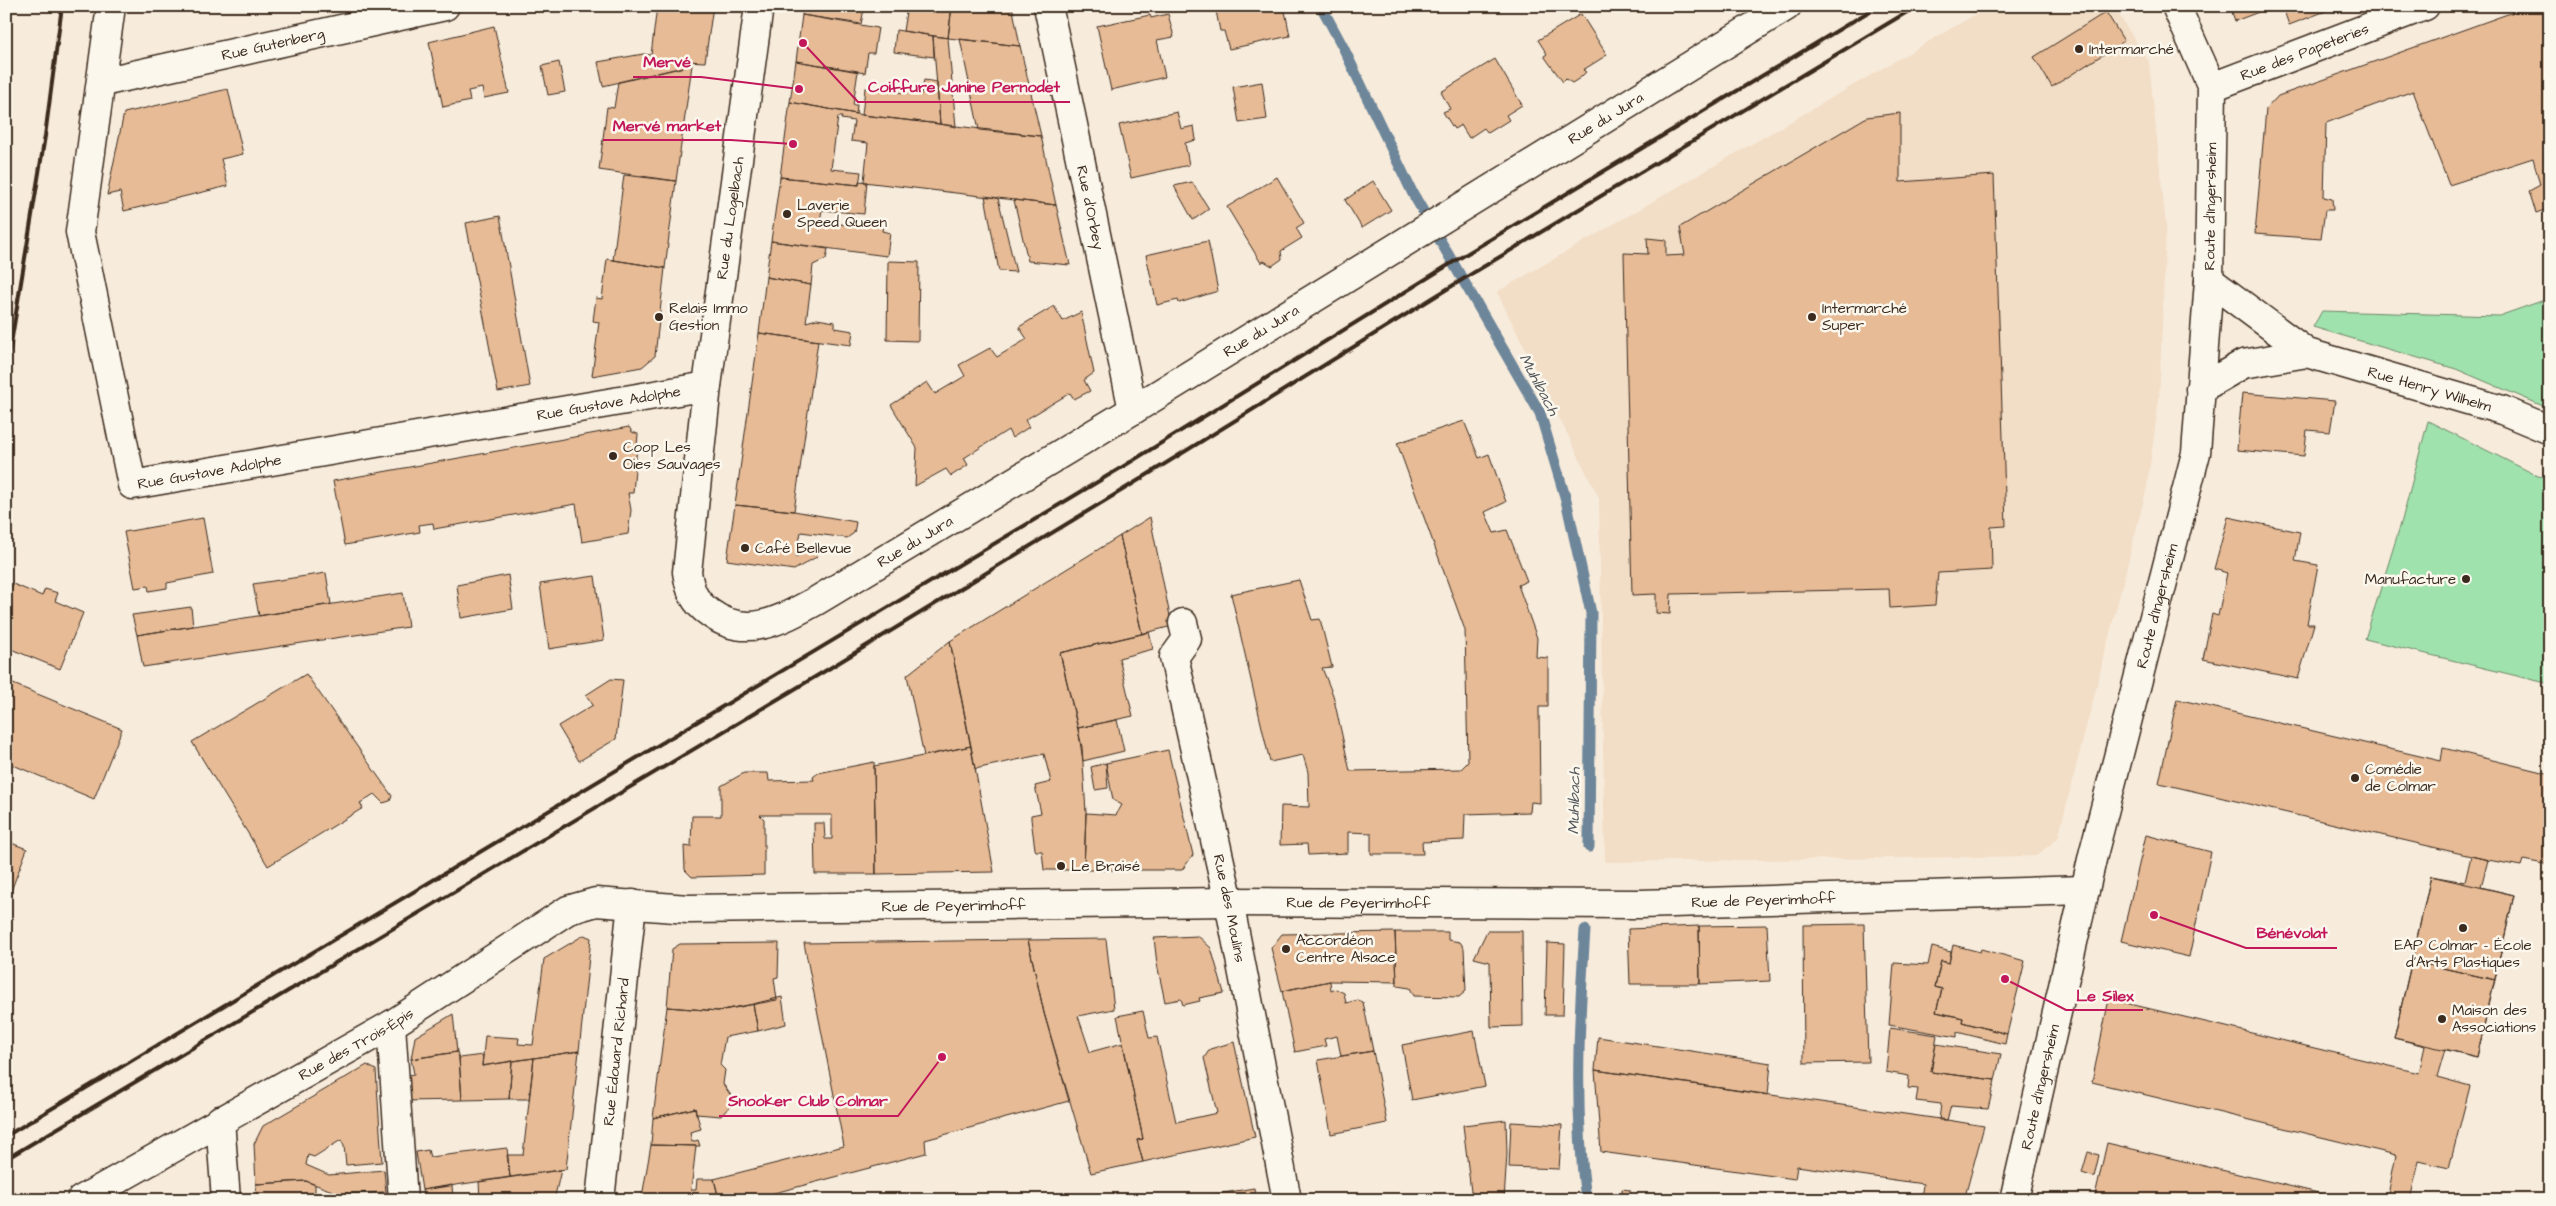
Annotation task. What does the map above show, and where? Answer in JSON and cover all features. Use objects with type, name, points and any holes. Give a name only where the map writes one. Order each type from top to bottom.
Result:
[{"type":"street","name":"Rue Gustave Adolphe","points":[[111,6],[80,232],[132,485],[707,386]]},
{"type":"street","name":"Rue Gutenberg","points":[[102,82],[445,6]]},
{"type":"street","name":"Rue du Logelbach","points":[[723,624],[700,607],[690,593],[687,572],[707,386],[759,6]]},
{"type":"street","name":"Rue d'Orbey","points":[[1048,6],[1133,410]]},
{"type":"street","name":"Rue du Jura","points":[[723,624],[745,627],[769,623],[787,616],[1133,410],[1787,6]]},
{"type":"street","name":"Route d'Ingersheim","points":[[2014,1200],[2085,890],[2196,453],[2209,280],[2212,87],[2176,6]]},
{"type":"street","name":"Rue des Papeteries","points":[[2212,87],[2425,6]]},
{"type":"street","name":"Rue Henry Wilhelm","points":[[2209,280],[2307,353],[2502,410],[2550,430]]},
{"type":"street","name":"Rue Henry Wilhelm","points":[[2200,389],[2243,364],[2307,353]]},
{"type":"street","name":"Rue des Moulins","points":[[1183,623],[1187,639],[1174,657],[1228,902],[1287,1200]]},
{"type":"street","name":"Rue de Peyerimhoff","points":[[632,904],[688,909],[1228,902],[1640,904],[2085,890]]},
{"type":"street","name":"Rue des Trois-Épis","points":[[82,1200],[220,1120],[391,1025],[568,910],[596,902],[632,904]]},
{"type":"street","name":"Rue Édouard Richard","points":[[600,1200],[632,904]]},
{"type":"street","points":[[391,1025],[402,1200]]},
{"type":"street","points":[[220,1120],[226,1200]]},
{"type":"shaded area","points":[[1990,6],[2113,6],[2149,62],[2166,227],[2159,398],[2147,487],[2058,838],[2036,856],[1605,862],[1599,498],[1497,292]]},
{"type":"green space","points":[[2550,298],[2550,409],[2456,369],[2313,327],[2322,311],[2499,316]]},
{"type":"green space","name":"Manufacture","points":[[2428,421],[2538,476],[2550,478],[2550,684],[2365,639],[2402,520]]},
{"type":"building","points":[[657,6],[713,6],[705,62],[686,61],[684,67],[603,86],[598,62],[643,54],[651,55]]},
{"type":"building","points":[[803,6],[870,6],[870,10],[864,9],[861,24],[802,15]]},
{"type":"building","points":[[907,6],[952,6],[948,38],[903,31]]},
{"type":"building","points":[[952,6],[988,6],[1013,10],[1020,46],[948,38]]},
{"type":"building","points":[[988,6],[1012,6],[1013,10]]},
{"type":"building","points":[[1215,6],[1284,6],[1290,36],[1229,49],[1224,31],[1220,31]]},
{"type":"building","points":[[2230,6],[2262,6],[2264,10],[2235,21]]},
{"type":"building","points":[[2288,6],[2339,6],[2289,25],[2283,8]]},
{"type":"building","points":[[2530,6],[2550,6],[2550,208],[2536,213],[2529,191],[2540,185],[2533,158],[2449,185],[2413,91],[2326,123],[2324,197],[2332,199],[2333,210],[2325,210],[2321,239],[2255,234],[2266,109],[2278,96]]},
{"type":"building","name":"Intermarché","points":[[2106,12],[2124,41],[2052,87],[2034,57]]},
{"type":"building","points":[[1168,14],[1174,37],[1157,40],[1165,77],[1111,90],[1097,26],[1150,15],[1151,18]]},
{"type":"building","points":[[1581,14],[1607,55],[1583,70],[1586,72],[1572,83],[1566,79],[1563,82],[1544,56],[1547,54],[1538,40]]},
{"type":"building","points":[[802,15],[878,28],[874,53],[868,53],[865,73],[796,61]]},
{"type":"building","points":[[494,26],[509,93],[484,98],[482,88],[468,91],[470,101],[443,107],[429,42]]},
{"type":"building","points":[[896,30],[933,36],[934,57],[894,52]]},
{"type":"building","points":[[933,36],[948,38],[956,127],[940,124]]},
{"type":"building","points":[[960,39],[1020,46],[1041,136],[979,130]]},
{"type":"building","points":[[1495,59],[1522,105],[1506,115],[1509,120],[1488,133],[1484,128],[1469,138],[1461,125],[1454,129],[1443,112],[1450,109],[1441,92]]},
{"type":"building","points":[[796,61],[858,71],[853,105],[857,105],[856,114],[790,102]]},
{"type":"building","points":[[559,62],[565,92],[548,95],[542,66]]},
{"type":"building","points":[[692,65],[676,181],[599,170],[607,107],[614,108],[618,82]]},
{"type":"building","points":[[924,80],[937,82],[940,124],[862,115],[865,88],[921,95]]},
{"type":"building","points":[[1262,82],[1267,119],[1239,123],[1233,87]]},
{"type":"building","points":[[228,89],[243,154],[221,159],[228,186],[124,211],[120,192],[107,195],[124,113]]},
{"type":"building","points":[[790,102],[862,115],[1041,136],[1056,205],[864,182],[868,143],[851,141],[854,121],[841,119],[842,117],[838,117],[831,169],[861,172],[859,185],[780,177]]},
{"type":"building","points":[[1177,112],[1181,129],[1194,126],[1196,140],[1185,143],[1189,165],[1131,178],[1119,125]]},
{"type":"building","name":"Intermarché Super","points":[[1900,113],[1900,182],[1994,175],[2006,526],[1991,527],[1992,570],[1938,573],[1935,605],[1890,608],[1889,589],[1671,594],[1670,614],[1656,613],[1656,594],[1632,595],[1624,253],[1648,254],[1647,238],[1666,240],[1666,256],[1685,255],[1680,227],[1867,117]]},
{"type":"building","points":[[624,175],[676,181],[665,268],[613,260]]},
{"type":"building","points":[[780,177],[859,185],[859,181],[867,182],[864,214],[822,210],[820,221],[861,227],[863,222],[883,226],[882,231],[890,233],[887,256],[771,241]]},
{"type":"building","points":[[1277,177],[1304,223],[1296,228],[1302,238],[1281,251],[1282,259],[1272,266],[1264,261],[1261,263],[1227,207]]},
{"type":"building","points":[[1373,181],[1391,210],[1362,228],[1345,200]]},
{"type":"building","points":[[1192,182],[1209,209],[1193,220],[1174,186]]},
{"type":"building","points":[[985,196],[998,198],[1016,272],[999,271]]},
{"type":"building","points":[[1014,200],[1056,205],[1070,265],[1028,261]]},
{"type":"building","points":[[500,216],[530,386],[498,392],[466,223]]},
{"type":"building","points":[[771,241],[828,249],[826,259],[813,265],[811,285],[766,277]]},
{"type":"building","points":[[1208,241],[1218,291],[1179,303],[1178,300],[1157,305],[1146,255]]},
{"type":"building","points":[[607,259],[665,268],[655,356],[642,367],[592,376],[599,322],[593,321],[596,298],[602,299]]},
{"type":"building","points":[[888,261],[919,262],[918,341],[887,340]]},
{"type":"building","points":[[766,277],[811,285],[806,322],[817,319],[835,322],[835,328],[853,331],[851,345],[759,333]]},
{"type":"building","points":[[1054,306],[1063,321],[1081,312],[1094,373],[1084,380],[1090,391],[1074,399],[1070,393],[1025,420],[1029,427],[1012,438],[1008,430],[964,458],[968,465],[951,476],[946,469],[915,486],[917,448],[891,405],[927,382],[935,394],[965,376],[959,365],[990,348],[997,357],[1027,339],[1019,327]]},
{"type":"building","points":[[759,333],[818,341],[794,511],[735,505]]},
{"type":"building","points":[[2242,393],[2335,401],[2330,432],[2307,430],[2304,456],[2237,450]]},
{"type":"building","points":[[1464,421],[1479,458],[1489,454],[1506,502],[1485,512],[1494,533],[1507,530],[1527,581],[1518,585],[1537,638],[1536,657],[1548,658],[1548,707],[1539,707],[1540,803],[1531,802],[1530,812],[1465,814],[1464,840],[1422,842],[1423,854],[1371,854],[1371,833],[1348,832],[1348,853],[1308,855],[1307,844],[1280,845],[1281,806],[1309,807],[1308,772],[1303,755],[1270,762],[1231,594],[1299,580],[1312,620],[1320,619],[1332,667],[1322,668],[1333,695],[1350,771],[1461,769],[1468,762],[1465,630],[1397,443]]},
{"type":"building","points":[[629,427],[632,432],[638,434],[633,493],[628,493],[631,510],[628,534],[582,542],[576,504],[434,529],[433,523],[419,525],[420,532],[345,545],[333,481]]},
{"type":"building","points":[[735,505],[794,511],[856,522],[854,533],[847,538],[801,532],[796,557],[813,547],[818,556],[794,570],[727,560]]},
{"type":"building","points":[[1150,517],[1172,626],[1142,634],[1120,536]]},
{"type":"building","points":[[2228,517],[2300,532],[2295,561],[2318,565],[2307,624],[2314,624],[2298,679],[2203,659],[2212,614],[2218,616],[2227,573],[2214,569]]},
{"type":"building","points":[[203,518],[213,574],[167,583],[167,588],[149,591],[148,586],[135,588],[124,532]]},
{"type":"building","points":[[1120,536],[1142,634],[1060,653],[1082,747],[1086,813],[1084,870],[1044,870],[1042,851],[1036,851],[1035,849],[1031,815],[1041,813],[1035,786],[1051,782],[1044,754],[975,769],[950,641]]},
{"type":"building","points":[[326,573],[331,604],[259,616],[253,584]]},
{"type":"building","points":[[508,575],[513,609],[461,618],[457,585]]},
{"type":"building","points":[[595,576],[604,640],[549,649],[540,584]]},
{"type":"building","points":[[13,584],[42,596],[45,589],[58,593],[55,601],[83,613],[60,669],[6,647],[6,602]]},
{"type":"building","points":[[403,593],[408,627],[143,667],[137,635]]},
{"type":"building","points":[[191,607],[193,626],[137,635],[132,615]]},
{"type":"building","points":[[1149,632],[1153,649],[1119,658],[1133,716],[1078,728],[1060,653]]},
{"type":"building","points":[[950,641],[971,746],[924,756],[907,675]]},
{"type":"building","points":[[306,674],[392,796],[390,801],[383,803],[374,794],[360,803],[363,808],[268,866],[192,742]]},
{"type":"building","points":[[611,679],[623,680],[616,739],[579,761],[558,726],[593,705],[586,695]]},
{"type":"building","points":[[6,681],[122,729],[94,799],[6,762]]},
{"type":"building","name":"Comédie de Colmar","points":[[2177,699],[2441,761],[2443,748],[2550,774],[2550,865],[2523,860],[2521,866],[2488,860],[2159,783]]},
{"type":"building","points":[[1117,720],[1124,751],[1083,761],[1078,728]]},
{"type":"building","points":[[971,746],[994,872],[876,874],[874,766]]},
{"type":"building","points":[[1168,750],[1193,855],[1182,870],[1084,870],[1086,813],[1116,815],[1122,805],[1113,800],[1106,763]]},
{"type":"building","points":[[874,762],[876,874],[815,874],[814,823],[824,823],[825,839],[832,839],[832,815],[760,815],[764,819],[764,875],[692,877],[685,870],[684,846],[691,847],[692,816],[721,816],[721,786],[744,773],[768,773],[769,781],[814,780],[813,777],[818,773]]},
{"type":"building","points":[[1106,763],[1108,788],[1095,790],[1091,767]]},
{"type":"building","points":[[2146,835],[2211,852],[2189,957],[2121,941]]},
{"type":"building","points":[[6,841],[27,849],[6,904]]},
{"type":"building","name":"Maison des Associations","points":[[2471,856],[2488,860],[2481,887],[2514,895],[2477,1057],[2445,1049],[2437,1077],[2470,1086],[2449,1168],[2419,1161],[2410,1200],[2387,1200],[2396,1155],[2092,1082],[2109,999],[2419,1073],[2425,1046],[2394,1038],[2431,876],[2465,882]]},
{"type":"building","name":"EAP Colmar – École d'Arts Plastiques","points":[[2431,876],[2514,895],[2495,980],[2412,961]]},
{"type":"building","points":[[1864,924],[1868,1062],[1804,1063],[1803,925]]},
{"type":"building","points":[[1767,925],[1770,981],[1700,984],[1699,926]]},
{"type":"building","points":[[1699,926],[1700,984],[1630,984],[1628,929]]},
{"type":"building","points":[[1487,931],[1522,931],[1523,1026],[1491,1027],[1490,962],[1474,958]]},
{"type":"building","points":[[1395,932],[1448,932],[1448,940],[1460,942],[1464,948],[1466,991],[1459,997],[1414,996],[1410,988],[1397,986]]},
{"type":"building","points":[[1395,932],[1397,982],[1330,981],[1282,991],[1271,948],[1282,934]]},
{"type":"building","points":[[584,935],[591,938],[579,1051],[482,1066],[485,1036],[519,1038],[518,1044],[533,1045],[544,959]]},
{"type":"building","points":[[1198,936],[1211,948],[1224,993],[1199,998],[1200,1001],[1183,1005],[1181,999],[1165,1002],[1154,938]]},
{"type":"building","points":[[1106,939],[1114,1009],[1078,1016],[1090,1052],[1123,1043],[1143,1139],[1137,1140],[1143,1162],[1091,1173],[1044,1013],[1028,940]]},
{"type":"building","points":[[1028,940],[1044,1013],[1069,1101],[925,1140],[926,1153],[748,1200],[719,1200],[714,1179],[844,1146],[804,943]]},
{"type":"building","points":[[779,943],[778,977],[774,978],[777,1000],[718,1011],[667,1007],[672,949],[680,944]]},
{"type":"building","points":[[1547,943],[1565,944],[1563,1015],[1545,1015]]},
{"type":"building","points":[[1953,945],[1980,952],[1981,949],[2025,961],[2007,1034],[1962,1022],[1963,1018],[1936,1012],[1942,989],[1935,987],[1941,961],[1949,963]]},
{"type":"building","points":[[1932,947],[1951,952],[1949,963],[1941,961],[1935,987],[1942,989],[1936,1012],[1963,1018],[1962,1022],[2007,1034],[2005,1044],[1957,1032],[1957,1037],[1889,1025],[1894,963],[1928,965]]},
{"type":"building","points":[[2412,961],[2495,980],[2477,1057],[2394,1038]]},
{"type":"building","points":[[1330,981],[1331,991],[1336,989],[1344,993],[1346,1003],[1358,1000],[1363,1002],[1373,1051],[1341,1056],[1337,1036],[1324,1039],[1326,1046],[1295,1052],[1282,991]]},
{"type":"building","points":[[782,997],[786,1024],[758,1031],[753,1004]]},
{"type":"building","points":[[753,1004],[758,1031],[725,1037],[720,1065],[725,1070],[723,1084],[732,1097],[730,1106],[721,1116],[696,1114],[695,1108],[653,1118],[667,1007],[718,1011]]},
{"type":"building","points":[[1143,1011],[1149,1038],[1157,1037],[1176,1122],[1217,1113],[1204,1058],[1210,1049],[1234,1042],[1255,1137],[1143,1162],[1137,1140],[1143,1139],[1117,1016]]},
{"type":"building","points":[[453,1014],[457,1052],[411,1059],[415,1037]]},
{"type":"building","points":[[1890,1028],[1937,1035],[1931,1072],[1995,1080],[1988,1109],[1951,1106],[1947,1120],[1939,1120],[1941,1104],[1916,1101],[1918,1089],[1908,1088],[1909,1076],[1886,1072]]},
{"type":"building","points":[[1474,1031],[1485,1086],[1412,1100],[1402,1045]]},
{"type":"building","points":[[1598,1037],[1771,1063],[1768,1095],[1595,1070]]},
{"type":"building","points":[[1936,1044],[2001,1054],[1995,1080],[1931,1072]]},
{"type":"building","points":[[579,1051],[566,1169],[510,1177],[507,1155],[523,1155],[534,1058]]},
{"type":"building","points":[[1373,1051],[1387,1123],[1331,1134],[1318,1060]]},
{"type":"building","points":[[457,1052],[462,1100],[405,1101],[402,1076],[414,1074],[411,1059]]},
{"type":"building","points":[[483,1055],[482,1066],[512,1061],[509,1099],[462,1100],[459,1058]]},
{"type":"building","points":[[534,1058],[529,1099],[509,1099],[512,1061]]},
{"type":"building","points":[[367,1065],[376,1070],[382,1162],[346,1165],[344,1146],[341,1140],[314,1157],[308,1155],[306,1165],[329,1175],[384,1170],[386,1192],[340,1194],[306,1181],[256,1184],[254,1144],[263,1126]]},
{"type":"building","points":[[1595,1070],[1984,1126],[1964,1200],[1921,1200],[1923,1184],[1797,1166],[1795,1179],[1601,1152]]},
{"type":"building","points":[[695,1108],[701,1129],[690,1132],[692,1142],[698,1140],[700,1146],[651,1145],[653,1118]]},
{"type":"building","points":[[1506,1120],[1507,1154],[1504,1200],[1472,1200],[1463,1125]]},
{"type":"building","points":[[1511,1122],[1562,1125],[1559,1169],[1509,1167]]},
{"type":"building","points":[[2107,1143],[2348,1200],[2094,1200]]},
{"type":"building","points":[[651,1145],[696,1146],[691,1190],[696,1190],[697,1179],[714,1179],[719,1199],[642,1197]]},
{"type":"building","points":[[507,1148],[510,1177],[422,1190],[416,1152],[428,1150],[430,1157]]},
{"type":"building","points":[[2088,1152],[2099,1155],[2094,1177],[2082,1173]]},
{"type":"building","points":[[561,1170],[554,1200],[480,1200],[479,1182]]},
{"type":"building","points":[[306,1181],[315,1185],[315,1200],[257,1200],[256,1184]]},
{"type":"building","points":[[452,1185],[453,1200],[423,1200],[422,1190]]},
{"type":"building","points":[[1254,1188],[1256,1200],[1199,1200],[1199,1197]]},
{"type":"building","points":[[1622,1189],[1630,1190],[1631,1200],[1623,1200]]},
{"type":"building","points":[[642,1197],[690,1200],[641,1200]]},
{"type":"waterway","name":"Muhlbach","points":[[1321,6],[1343,47],[1412,192],[1540,413],[1566,500],[1591,613],[1589,847]]},
{"type":"waterway","name":"Muhlbach","points":[[1585,930],[1581,998],[1579,1098],[1582,1166],[1586,1200]]},
{"type":"railway","points":[[6,374],[45,136],[62,6]]},
{"type":"railway","points":[[6,1136],[1124,466],[1463,256],[1878,6]]},
{"type":"railway","points":[[6,1159],[825,671],[1134,483],[1473,273],[1917,6]]},
{"type":"place","name":"Coiffure Janine Pernodet","points":[[803,43]]},
{"type":"place","name":"Intermarché","points":[[2079,49]]},
{"type":"place","name":"Mervé","points":[[799,89]]},
{"type":"place","name":"Mervé market","points":[[793,144]]},
{"type":"place","name":"Laverie Speed Queen","points":[[787,214]]},
{"type":"place","name":"Relais Immo Gestion","points":[[659,317]]},
{"type":"place","name":"Intermarché Super","points":[[1812,317]]},
{"type":"place","name":"Coop Les Oies Sauvages","points":[[613,456]]},
{"type":"place","name":"Café Bellevue","points":[[745,548]]},
{"type":"place","name":"Manufacture","points":[[2466,579]]},
{"type":"place","name":"Comédie de Colmar","points":[[2355,778]]},
{"type":"place","name":"Le Braisé","points":[[1061,866]]},
{"type":"place","name":"Bénévolat","points":[[2154,915]]},
{"type":"place","name":"EAP Colmar – École d'Arts Plastiques","points":[[2463,928]]},
{"type":"place","name":"Accordéon Centre Alsace","points":[[1286,949]]},
{"type":"place","name":"Le Silex","points":[[2005,979]]},
{"type":"place","name":"Maison des Associations","points":[[2442,1019]]},
{"type":"place","name":"Snooker Club Colmar","points":[[942,1057]]}]
